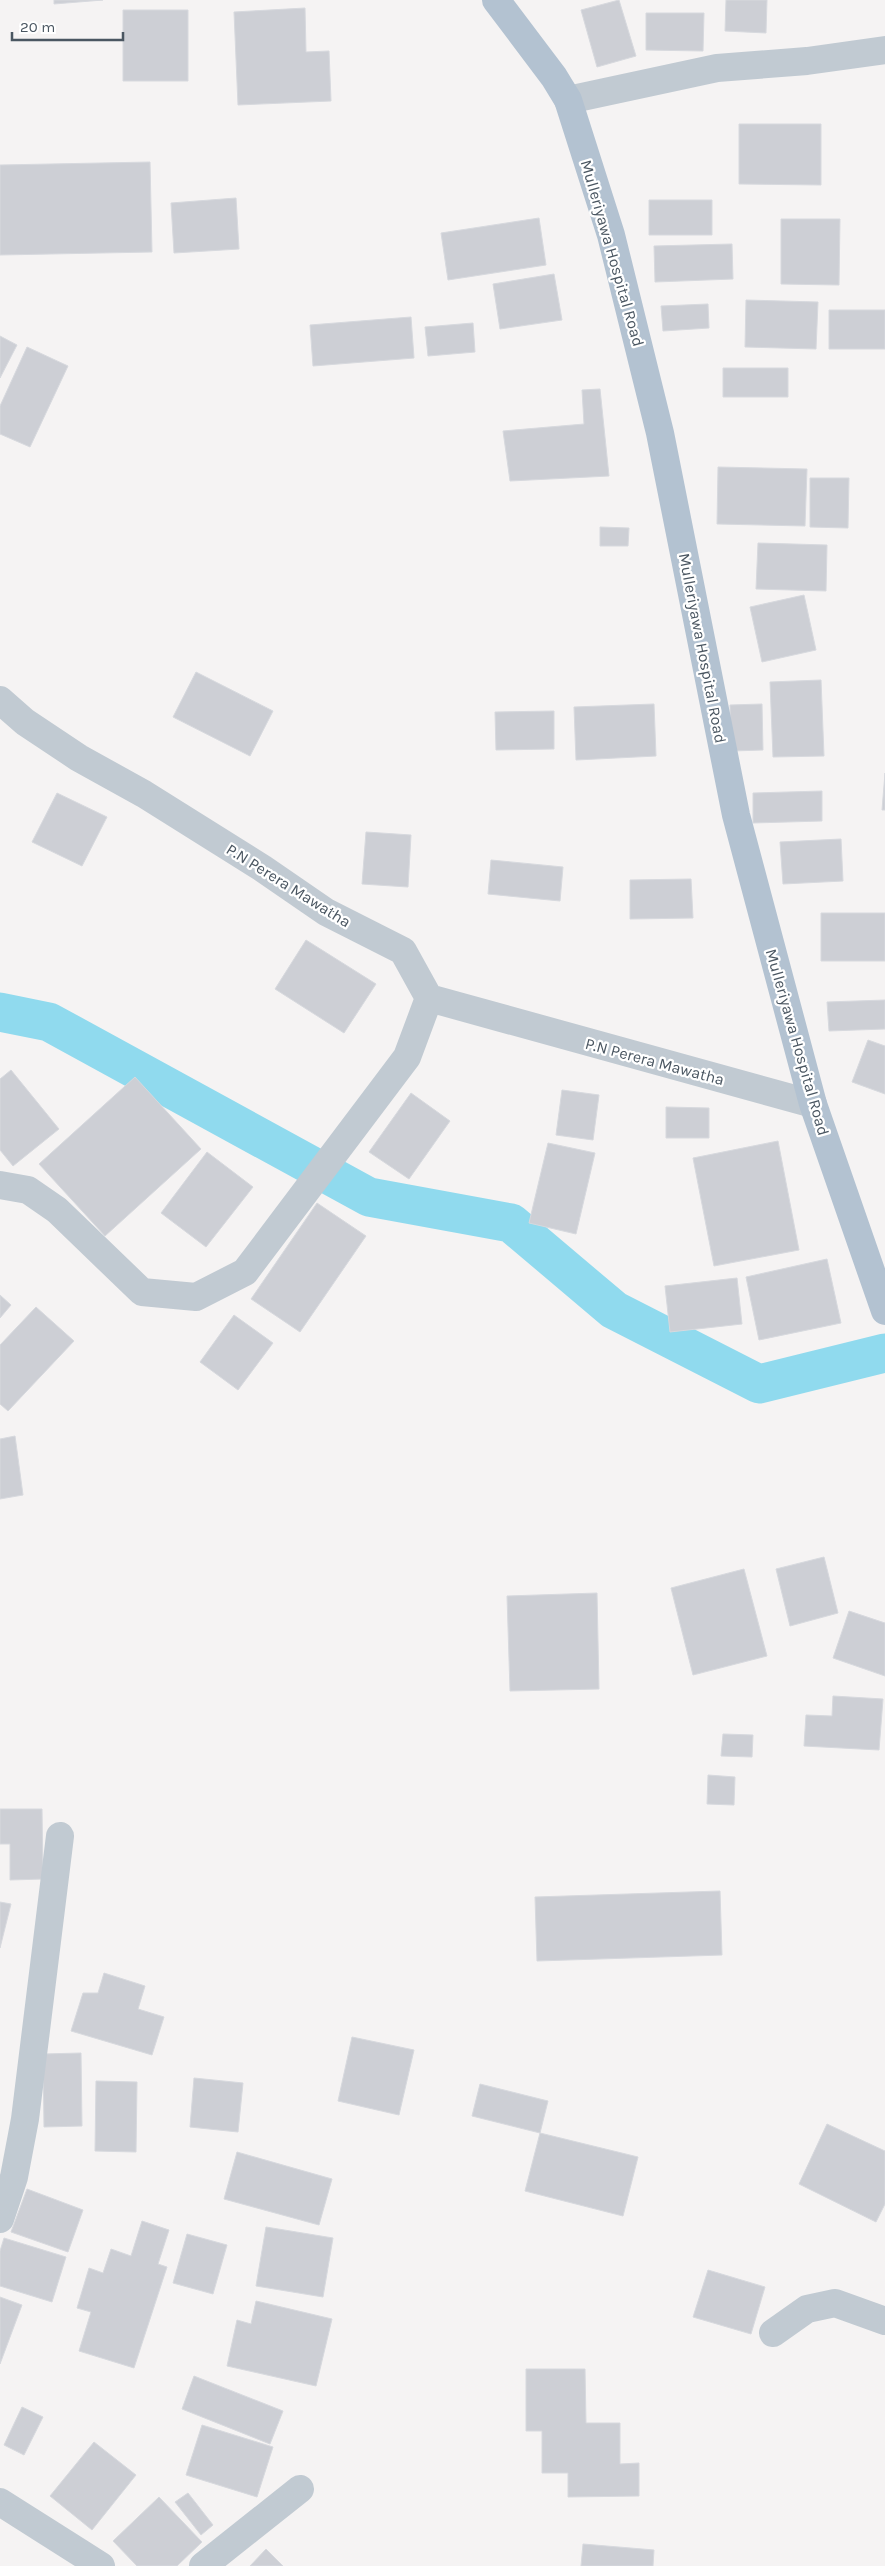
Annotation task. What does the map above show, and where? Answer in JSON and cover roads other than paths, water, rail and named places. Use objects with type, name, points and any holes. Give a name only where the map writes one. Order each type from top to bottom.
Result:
[{"type":"main road","name":"Mulleriyawa Hospital Road","points":[[496,0],[554,77],[568,100],[611,234],[640,342],[660,433],[736,815],[813,1104],[880,1299]]},
{"type":"street","points":[[568,100],[717,68],[807,61],[885,50]]},
{"type":"street","name":"P.N Perera Mawatha","points":[[0,700],[25,722],[72,753],[144,794],[326,912],[403,951],[429,998],[813,1104]]},
{"type":"street","points":[[0,1184],[28,1190],[57,1210],[142,1292],[196,1297],[245,1272],[407,1057],[429,998]]},
{"type":"street","points":[[0,2219],[14,2177],[26,2119],[60,1836]]},
{"type":"street","points":[[773,2333],[807,2309],[835,2303],[885,2322]]},
{"type":"street","points":[[203,2566],[300,2489]]},
{"type":"street","points":[[0,2502],[101,2566]]},
{"type":"waterway","points":[[0,1012],[49,1022],[369,1197],[511,1223],[614,1310],[759,1384],[885,1353]]}]
